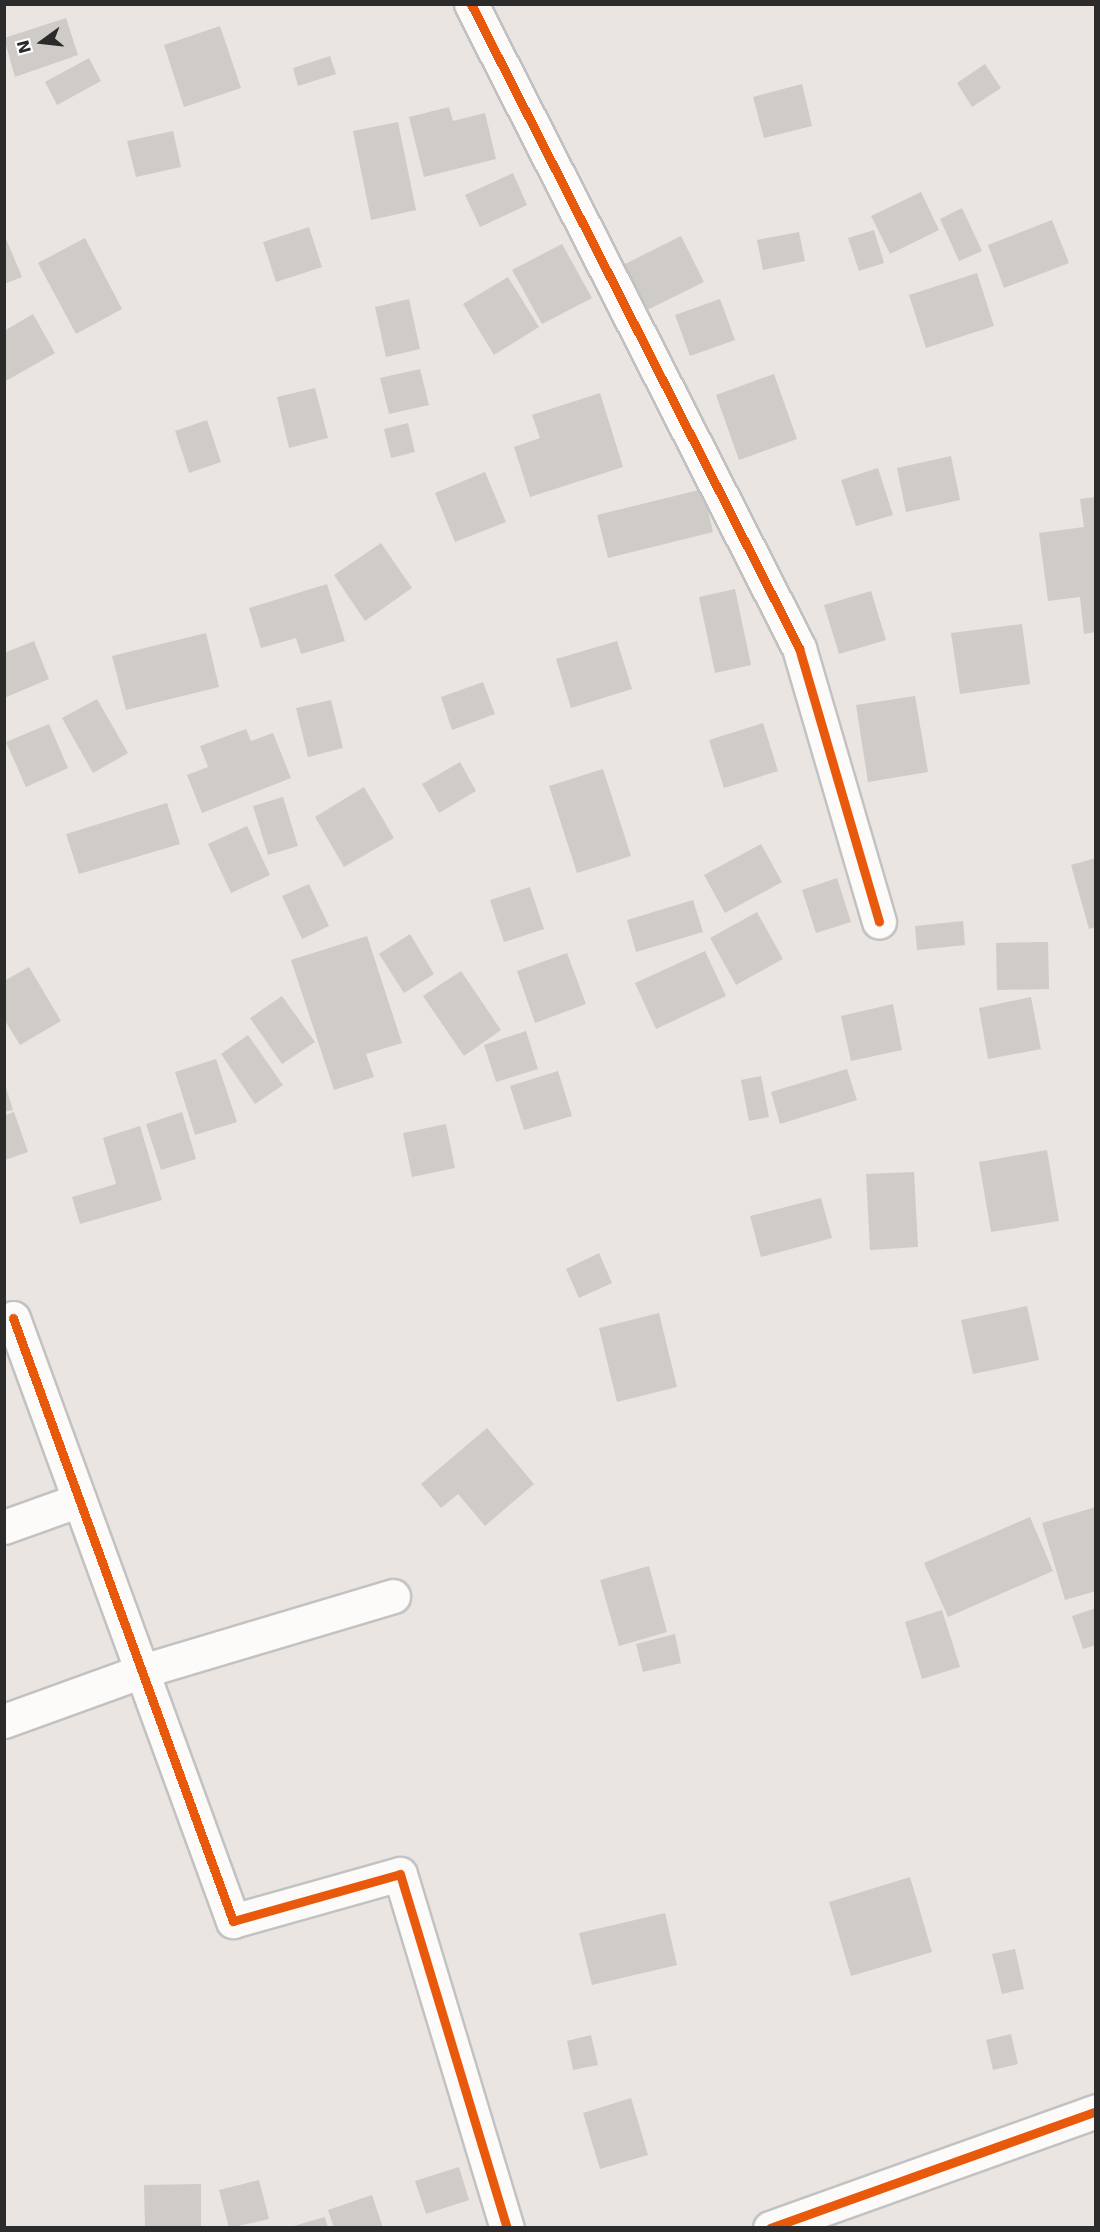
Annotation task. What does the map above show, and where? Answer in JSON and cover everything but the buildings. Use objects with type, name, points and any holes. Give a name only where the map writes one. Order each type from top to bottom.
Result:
[{"type":"street","points":[[471,4],[799,648],[879,922]]},
{"type":"street","points":[[13,1318],[233,1921],[400,1874],[507,2228]]},
{"type":"street","points":[[4,1527],[79,1500]]},
{"type":"street","points":[[4,1720],[142,1671],[393,1596]]},
{"type":"street","points":[[770,2228],[1095,2111]]},
{"type":"cycle path","points":[[471,4],[799,648],[879,922]]},
{"type":"cycle path","points":[[13,1318],[233,1921],[400,1874],[507,2228]]},
{"type":"cycle path","points":[[770,2228],[1096,2111]]}]
